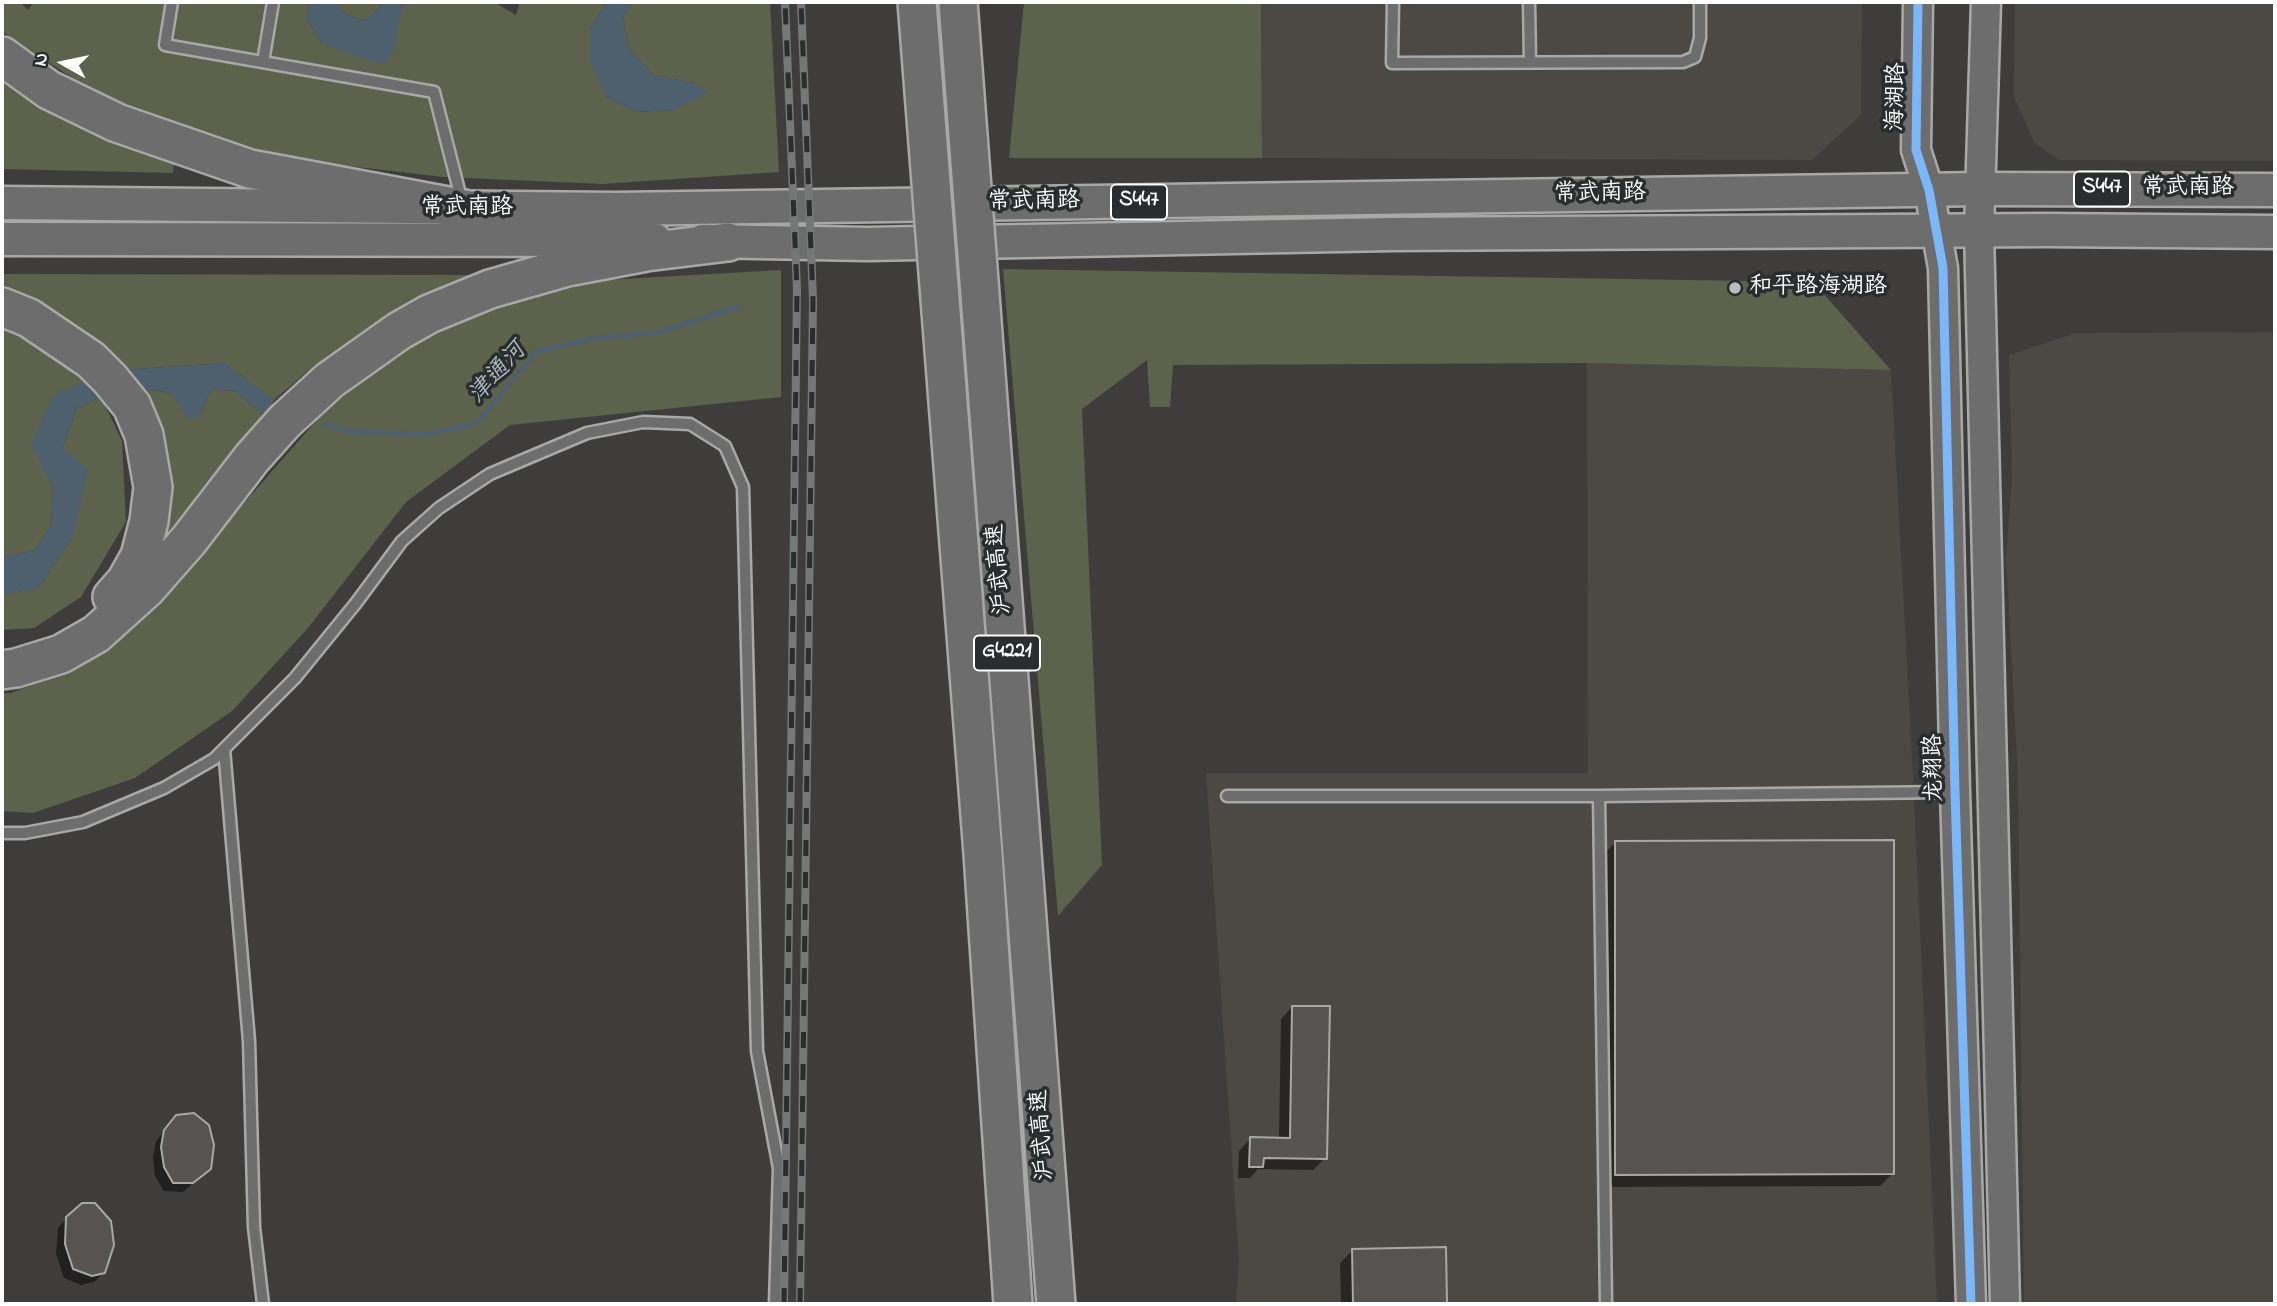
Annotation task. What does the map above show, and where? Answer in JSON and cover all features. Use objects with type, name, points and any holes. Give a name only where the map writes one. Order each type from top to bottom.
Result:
[{"type":"highway","name":"沪武高速","points":[[917,2],[983,854],[1013,1304]]},
{"type":"highway","name":"沪武高速","points":[[958,2],[1056,1304]]},
{"type":"highway","points":[[2,56],[49,90],[117,123],[250,169],[464,209]]},
{"type":"highway","points":[[2,670],[61,654],[103,628],[146,589],[190,540],[252,458],[285,421],[330,380],[399,331],[429,314],[490,289],[567,267],[646,252],[728,242]]},
{"type":"highway","points":[[2,307],[29,318],[71,345],[110,379],[132,406],[144,435],[153,487],[149,521],[140,556],[126,581],[107,602],[54,639],[30,648],[2,651]]},
{"type":"main road","name":"常武南路","points":[[2,203],[616,209],[1981,188],[2275,190]]},
{"type":"main road","name":"常武南路","points":[[2,239],[617,239],[867,244],[1392,234],[2275,232]]},
{"type":"street","name":"海湖路","points":[[1918,2],[1916,150],[1937,231]]},
{"type":"street","points":[[1986,2],[1979,231],[2005,1304]]},
{"type":"street","name":"龙翔路","points":[[1937,231],[1943,268],[1955,792],[1971,1304]]},
{"type":"lane","points":[[172,2],[165,45],[434,92],[464,209]]},
{"type":"lane","points":[[263,62],[272,2]]},
{"type":"lane","points":[[1393,2],[1392,63],[1683,62],[1695,57],[1700,38],[1700,2]]},
{"type":"lane","points":[[1529,2],[1530,63]]},
{"type":"lane","points":[[2,833],[25,833],[83,822],[164,788],[214,759],[295,678],[402,541],[439,508],[490,474],[587,433],[643,422],[690,424],[725,446],[743,487],[757,1051],[779,1168],[775,1304]]},
{"type":"lane","points":[[224,749],[249,1041],[254,1227],[263,1304]]},
{"type":"lane","points":[[1227,796],[1955,792]]},
{"type":"lane","points":[[1599,796],[1606,1304]]},
{"type":"shaded area","points":[[1261,2],[1862,2],[1861,115],[1812,160],[1262,158]]},
{"type":"shaded area","points":[[2015,2],[2275,2],[2275,161],[2060,160],[2035,144],[2014,97]]},
{"type":"shaded area","points":[[2275,332],[2275,1304],[2024,1304],[2018,777],[2006,557],[2012,476],[2009,355],[2076,333]]},
{"type":"shaded area","points":[[1587,363],[1891,370],[1937,1304],[1236,1304],[1239,1260],[1206,773],[1588,773]]},
{"type":"green space","points":[[2,2],[20,2],[28,10],[34,2],[309,2],[307,19],[322,44],[402,8],[405,2],[494,2],[516,15],[519,5],[515,2],[607,2],[590,29],[606,97],[636,112],[675,110],[694,83],[653,75],[629,48],[623,17],[633,2],[770,2],[779,172],[602,184],[443,177],[252,155],[107,101],[4,33]]},
{"type":"green space","points":[[335,2],[385,2],[365,21],[345,14]]},
{"type":"green space","points":[[1024,2],[1261,2],[1262,158],[1009,158]]},
{"type":"green space","points":[[2,74],[175,154],[173,173],[2,169]]},
{"type":"green space","points":[[1003,269],[1813,282],[1891,370],[1587,363],[1173,365],[1170,407],[1150,407],[1147,360],[1082,409],[1102,865],[1058,916]]},
{"type":"green space","points":[[781,270],[781,397],[510,425],[406,502],[308,628],[232,711],[135,778],[33,813],[2,811],[2,693],[11,693],[74,669],[144,617],[324,412],[427,330],[553,283]]},
{"type":"green space","points":[[2,274],[485,275],[307,372],[274,400],[224,363],[123,370],[2,292]]},
{"type":"green space","points":[[2,324],[29,334],[87,381],[32,445],[53,487],[51,526],[34,551],[2,557]]},
{"type":"green space","points":[[136,388],[172,393],[199,417],[212,388],[236,392],[266,416],[161,550]]},
{"type":"green space","points":[[101,397],[122,441],[126,522],[81,597],[34,628],[2,630],[2,595],[38,588],[72,538],[63,448],[77,408]]},
{"type":"water","points":[[309,2],[335,2],[345,14],[365,21],[385,2],[405,2],[394,49],[385,65],[322,44],[307,19]]},
{"type":"water","points":[[607,2],[633,2],[623,17],[629,48],[653,75],[694,83],[708,92],[675,110],[636,112],[606,97],[590,62],[590,29]]},
{"type":"water","points":[[224,363],[274,400],[266,416],[236,392],[212,388],[199,417],[187,419],[172,393],[136,388],[123,370]]},
{"type":"water","points":[[87,381],[101,397],[77,408],[63,448],[88,470],[72,538],[38,588],[2,595],[2,557],[34,551],[51,526],[53,487],[31,445],[45,411],[56,393]]},
{"type":"building","points":[[1894,840],[1894,1174],[1615,1175],[1615,841]]},
{"type":"building","points":[[1292,1006],[1330,1006],[1327,1159],[1264,1158],[1263,1167],[1249,1167],[1250,1137],[1290,1138]]},
{"type":"building","points":[[194,1113],[209,1125],[214,1145],[211,1169],[193,1183],[173,1183],[164,1167],[161,1147],[164,1130],[176,1115]]},
{"type":"building","points":[[82,1203],[95,1203],[111,1221],[114,1245],[105,1273],[92,1276],[73,1269],[65,1244],[66,1217]]},
{"type":"building","points":[[1446,1247],[1447,1304],[1353,1304],[1352,1249]]},
{"type":"waterway","name":"津通河","points":[[325,424],[345,431],[425,435],[477,423],[536,352],[591,339],[661,332],[738,307]]},
{"type":"railway","points":[[784,1304],[797,290],[785,2]]},
{"type":"railway","points":[[800,1304],[813,300],[801,2]]},
{"type":"cycle path","points":[[1918,2],[1916,150],[1929,190],[1943,268],[1955,792],[1971,1304]]},
{"type":"place","name":"和平路海湖路","points":[[1735,288]]}]
